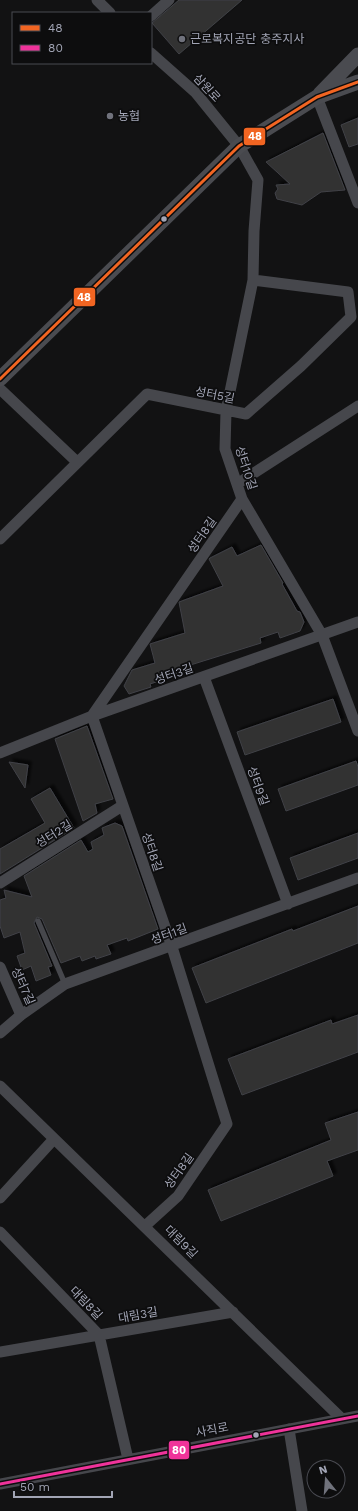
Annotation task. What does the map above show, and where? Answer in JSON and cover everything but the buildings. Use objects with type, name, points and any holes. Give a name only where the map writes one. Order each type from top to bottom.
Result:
[{"type":"street","points":[[97,0],[109,12]]},
{"type":"street","points":[[152,15],[169,0]]},
{"type":"street","name":"삼원로","points":[[152,54],[196,93],[239,146]]},
{"type":"street","points":[[317,97],[358,54]]},
{"type":"street","points":[[0,379],[239,146],[317,97],[358,82]]},
{"type":"street","points":[[317,97],[358,203]]},
{"type":"street","name":"성터10길","points":[[239,146],[258,180],[254,231],[253,280],[226,410],[225,449],[242,499],[322,635],[358,731]]},
{"type":"street","name":"성터5길","points":[[0,539],[147,394],[246,414],[301,366],[351,318],[348,292],[253,280]]},
{"type":"street","points":[[0,389],[77,462]]},
{"type":"street","points":[[237,484],[358,406]]},
{"type":"street","name":"성터8길","points":[[145,1226],[178,1196],[227,1124],[172,947],[92,716],[242,499]]},
{"type":"street","name":"성터3길","points":[[0,753],[92,716],[358,622]]},
{"type":"street","name":"성터9길","points":[[204,677],[288,904]]},
{"type":"street","name":"성터2길","points":[[0,883],[122,806]]},
{"type":"street","name":"성터1길","points":[[0,1033],[21,1015],[65,984],[172,947],[358,878]]},
{"type":"street","name":"성터7길","points":[[0,967],[21,1015]]},
{"type":"street","name":"대림9길","points":[[0,1086],[53,1140],[145,1226],[342,1419]]},
{"type":"street","points":[[0,1198],[53,1140]]},
{"type":"street","name":"대림8길","points":[[0,1232],[99,1335],[128,1459]]},
{"type":"street","name":"대림3길","points":[[0,1352],[233,1312]]},
{"type":"street","name":"사직로","points":[[0,1484],[358,1416]]},
{"type":"street","points":[[289,1429],[302,1511]]},
{"type":"lane","points":[[38,921],[65,984]]},
{"type":"transit line","name":"48","points":[[0,379],[239,146],[317,97],[358,82]]},
{"type":"transit line","name":"80","points":[[0,1484],[358,1416]]},
{"type":"place","name":"근로복지공단 충주지사","points":[[182,39]]},
{"type":"place","name":"농협","points":[[110,116]]}]
